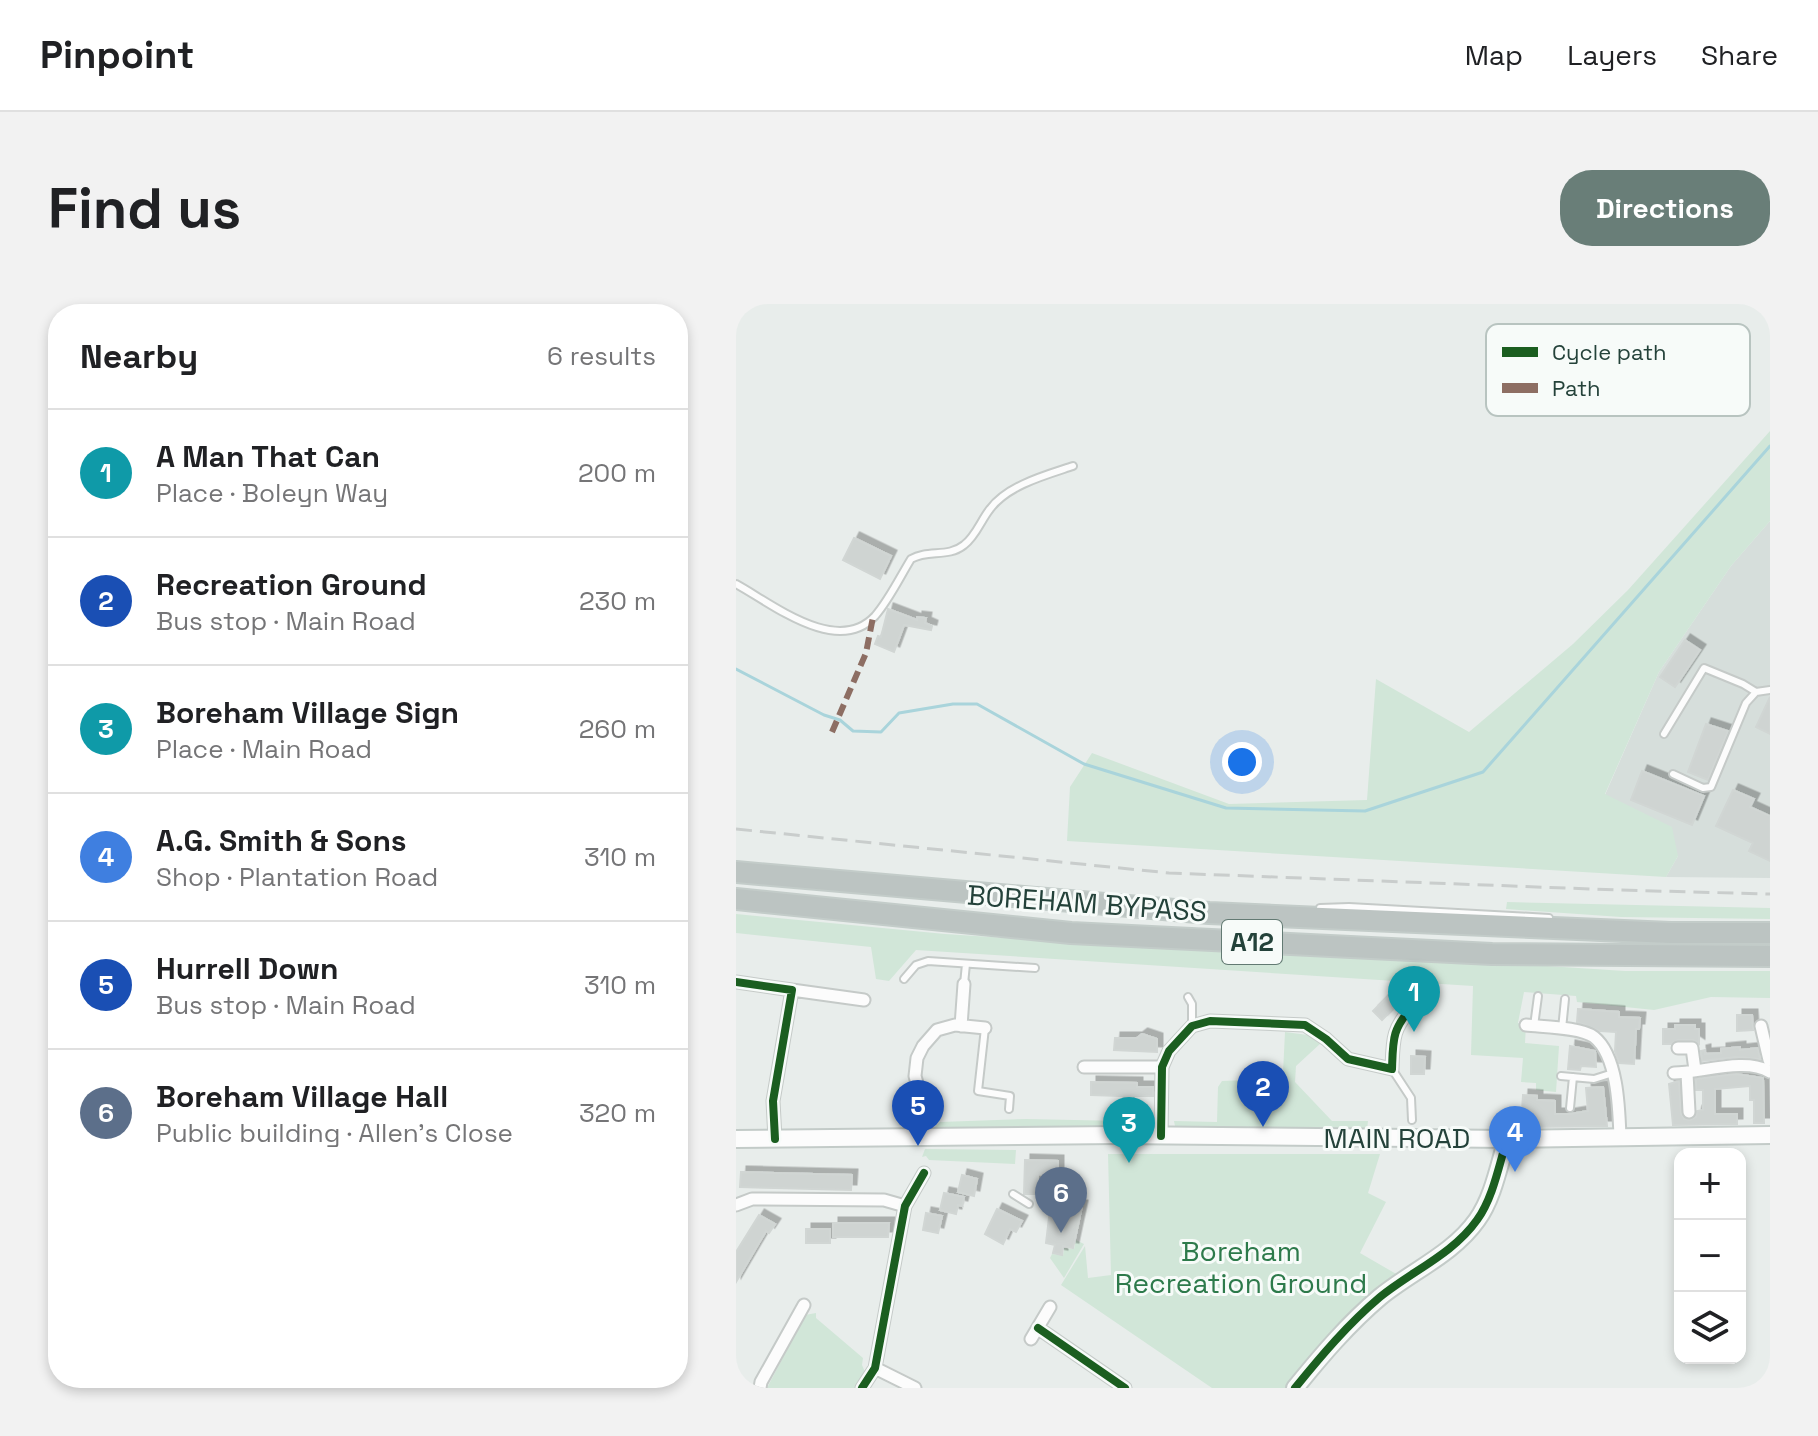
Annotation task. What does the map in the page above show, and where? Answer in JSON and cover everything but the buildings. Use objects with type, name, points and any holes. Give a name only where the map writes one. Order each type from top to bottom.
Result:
[{"type":"highway","name":"BOREHAM BYPASS","points":[[736,872],[1209,913],[1671,933],[1770,933]]},
{"type":"highway","name":"BOREHAM BYPASS","points":[[736,899],[1071,933],[1492,954],[1770,956]]},
{"type":"main road","name":"MAIN ROAD","points":[[736,1139],[1161,1136],[1507,1139],[1770,1135]]},
{"type":"main road","points":[[1295,1388],[1353,1321],[1467,1232],[1485,1206],[1507,1139]]},
{"type":"street","points":[[736,982],[864,1000]]},
{"type":"street","points":[[961,1026],[964,984]]},
{"type":"street","points":[[775,1139],[773,1101],[792,990]]},
{"type":"street","points":[[1161,1136],[1162,1067],[1169,1051],[1192,1026],[1210,1021],[1305,1025],[1348,1059],[1392,1069],[1393,1037],[1397,1023],[1413,1006]]},
{"type":"street","points":[[923,1138],[920,1094],[915,1076],[917,1058],[937,1030],[961,1026],[985,1028]]},
{"type":"street","points":[[1530,1026],[1593,1036],[1602,1047],[1619,1098],[1620,1138]]},
{"type":"street","points":[[1674,1073],[1768,1065],[1761,1026]]},
{"type":"street","points":[[1678,1048],[1692,1048],[1689,1112]]},
{"type":"street","points":[[1084,1067],[1162,1067]]},
{"type":"street","points":[[862,1388],[875,1368],[905,1206],[924,1173]]},
{"type":"street","points":[[736,1205],[752,1199],[884,1200],[905,1206]]},
{"type":"street","points":[[760,1388],[804,1305]]},
{"type":"street","points":[[1050,1307],[1035,1334],[1125,1388]]},
{"type":"street","points":[[875,1368],[915,1388]]},
{"type":"lane","points":[[736,584],[806,624],[824,629],[854,629],[873,617],[911,559],[921,553],[951,553],[966,543],[992,506],[1013,490],[1073,466]]},
{"type":"lane","points":[[1664,734],[1704,668],[1756,692]]},
{"type":"lane","points":[[1673,774],[1703,788],[1711,787],[1746,703],[1756,692],[1770,690]]},
{"type":"lane","points":[[904,979],[916,965],[928,961],[1035,968]]},
{"type":"lane","points":[[964,984],[966,964]]},
{"type":"lane","points":[[1530,1026],[1538,996]]},
{"type":"lane","points":[[1188,997],[1192,1004],[1192,1026]]},
{"type":"lane","points":[[1562,1029],[1565,999]]},
{"type":"lane","points":[[985,1028],[978,1091],[1010,1096],[1009,1109]]},
{"type":"lane","points":[[1392,1069],[1411,1098],[1412,1120]]},
{"type":"lane","points":[[1561,1076],[1594,1079],[1613,1073]]},
{"type":"lane","points":[[1570,1108],[1573,1077]]},
{"type":"lane","points":[[1013,1194],[1029,1204]]},
{"type":"shaded area","points":[[1770,521],[1770,878],[1666,877],[1678,856],[1605,795],[1659,672],[1731,566]]},
{"type":"green space","points":[[1770,431],[1770,521],[1731,566],[1659,672],[1605,794],[1672,827],[1678,856],[1666,877],[1067,841],[1070,787],[1092,753],[1229,804],[1367,800],[1376,679],[1469,732],[1573,644],[1628,590]]},
{"type":"green space","points":[[1507,902],[1770,908],[1770,919],[1621,917],[1506,909]]},
{"type":"green space","points":[[736,914],[945,934],[1224,952],[1439,959],[1625,971],[1770,971],[1770,998],[1711,997],[1654,1010],[1577,1002],[1576,996],[1524,992],[1518,1023],[1526,1025],[1525,1043],[1559,1046],[1556,1092],[1536,1090],[1536,1083],[1521,1082],[1523,1058],[1471,1055],[1473,986],[916,950],[889,981],[876,979],[871,947],[736,933]]},
{"type":"green space","points":[[1285,1032],[1308,1035],[1321,1043],[1296,1066],[1295,1082],[1332,1121],[1368,1121],[1367,1130],[1290,1132],[1267,1127],[1224,1131],[1175,1126],[1174,1121],[1217,1122],[1218,1087],[1222,1081],[1272,1079],[1283,1073]]},
{"type":"green space","points":[[1026,1119],[1146,1121],[1143,1128],[937,1131],[934,1128],[940,1122]]},
{"type":"green space","points":[[925,1149],[1016,1150],[1015,1164],[929,1160],[926,1156],[922,1157]]},
{"type":"green space","name":"Boreham Recreation Ground","points":[[1108,1154],[1380,1154],[1368,1193],[1386,1202],[1360,1253],[1398,1275],[1288,1388],[1212,1388],[1061,1285],[1085,1246],[1088,1278],[1111,1275]]},
{"type":"green space","points":[[1076,1240],[1084,1244],[1064,1278],[1050,1258],[1052,1254],[1063,1255],[1064,1248],[1074,1249]]},
{"type":"green space","points":[[816,1313],[816,1318],[863,1358],[865,1372],[860,1388],[767,1388],[805,1315]]},
{"type":"waterway","points":[[736,669],[824,715],[840,720],[853,731],[881,732],[899,713],[953,704],[977,704],[1084,764],[1226,808],[1365,811],[1483,772],[1770,446]]},
{"type":"railway","points":[[736,829],[1169,873],[1770,894]]},
{"type":"marked path","points":[[832,732],[866,653],[873,617]]},
{"type":"cycle path","points":[[736,982],[792,990],[773,1101],[775,1139]]},
{"type":"cycle path","points":[[1161,1136],[1162,1067],[1169,1051],[1192,1026],[1210,1021],[1305,1025],[1348,1059],[1392,1069],[1395,1035],[1413,1006]]},
{"type":"cycle path","points":[[1295,1388],[1368,1307],[1467,1232],[1487,1202],[1507,1139]]},
{"type":"cycle path","points":[[862,1388],[875,1368],[905,1206],[924,1173]]},
{"type":"cycle path","points":[[1038,1328],[1125,1388]]},
{"type":"place","name":"A Man That Can","points":[[1414,1032]]},
{"type":"place","name":"Recreation Ground","points":[[1263,1127]]},
{"type":"place","name":"Hurrell Down","points":[[918,1146]]},
{"type":"place","name":"Boreham Village Sign","points":[[1129,1163]]},
{"type":"place","name":"A.G. Smith & Sons","points":[[1515,1172]]},
{"type":"place","name":"Boreham Village Hall","points":[[1061,1233]]}]
